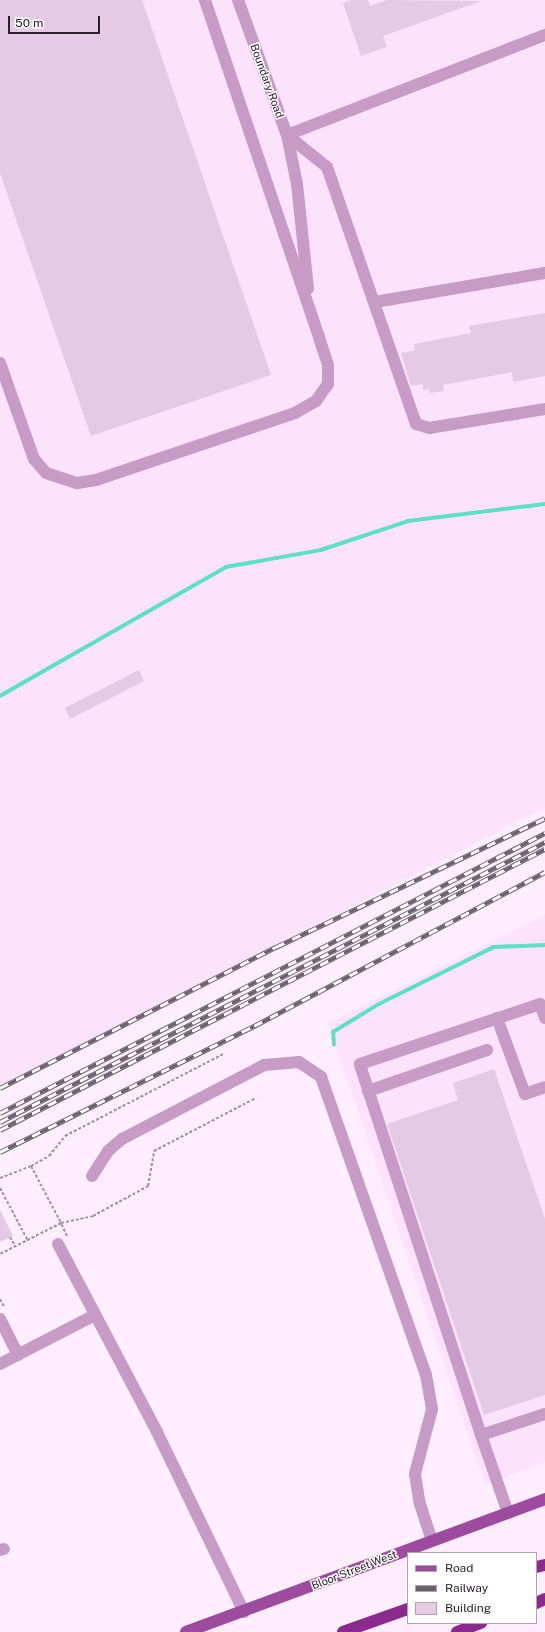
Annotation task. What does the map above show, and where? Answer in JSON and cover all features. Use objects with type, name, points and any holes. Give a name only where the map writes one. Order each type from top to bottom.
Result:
[{"type":"highway","points":[[343,1632],[407,1609]]},
{"type":"highway","points":[[457,1632],[478,1624]]},
{"type":"main road","name":"Bloor Street West","points":[[186,1632],[244,1612],[432,1540],[545,1499]]},
{"type":"street","points":[[0,363],[34,459],[46,473],[77,483],[96,480],[295,413],[316,401],[328,384],[328,365],[205,0]]},
{"type":"street","name":"Boundary Road","points":[[238,0],[287,135],[297,184],[311,312]]},
{"type":"street","points":[[287,135],[545,34]]},
{"type":"street","points":[[287,135],[327,167],[416,424],[429,428],[545,409]]},
{"type":"street","points":[[375,302],[545,273]]},
{"type":"street","points":[[508,1513],[360,1064],[540,1004],[545,1018]]},
{"type":"street","points":[[497,1018],[525,1094],[545,1087]]},
{"type":"street","points":[[368,1091],[487,1050]]},
{"type":"street","points":[[92,1176],[108,1151],[122,1139],[264,1065],[299,1062],[321,1077],[426,1375],[432,1410],[415,1474],[420,1504],[432,1540]]},
{"type":"street","points":[[58,1244],[157,1432],[244,1612]]},
{"type":"street","points":[[0,1364],[95,1315]]},
{"type":"street","points":[[0,1319],[18,1355]]},
{"type":"street","points":[[482,1435],[545,1414]]},
{"type":"path","points":[[0,1178],[31,1166],[49,1156],[65,1136],[223,1054]]},
{"type":"path","points":[[0,1254],[61,1223],[93,1216],[144,1190],[148,1186],[154,1151],[256,1098]]},
{"type":"path","points":[[31,1166],[61,1223]]},
{"type":"path","points":[[0,1188],[27,1239]]},
{"type":"path","points":[[10,1237],[15,1246]]},
{"type":"shaded area","points":[[0,0],[545,0],[545,808],[0,1086]]},
{"type":"shaded area","points":[[545,915],[545,1462],[485,1485],[328,1023]]},
{"type":"building","points":[[0,0],[142,0],[271,375],[91,436],[0,173]]},
{"type":"building","points":[[352,0],[368,0],[370,6],[387,0],[481,1],[383,36],[387,47],[361,56],[343,3]]},
{"type":"building","points":[[545,313],[545,376],[513,382],[512,372],[443,385],[444,391],[430,393],[429,389],[423,390],[423,384],[411,386],[401,353],[415,350],[414,344],[471,333],[469,326]]},
{"type":"building","points":[[139,670],[144,681],[70,719],[65,708]]},
{"type":"building","points":[[494,1069],[545,1219],[545,1395],[484,1415],[387,1124],[458,1100],[453,1083]]},
{"type":"building","points":[[0,1210],[13,1236],[0,1242]]},
{"type":"waterway","points":[[0,696],[226,567],[321,550],[408,521],[545,504]]},
{"type":"waterway","points":[[334,1045],[333,1032],[379,1004],[494,947],[545,945]]},
{"type":"railway","points":[[0,1088],[276,947],[545,818]]},
{"type":"railway","points":[[0,1113],[545,833]]},
{"type":"railway","points":[[0,1122],[545,842]]},
{"type":"railway","points":[[0,1130],[545,849]]},
{"type":"railway","points":[[0,1152],[254,1026],[545,872]]}]
